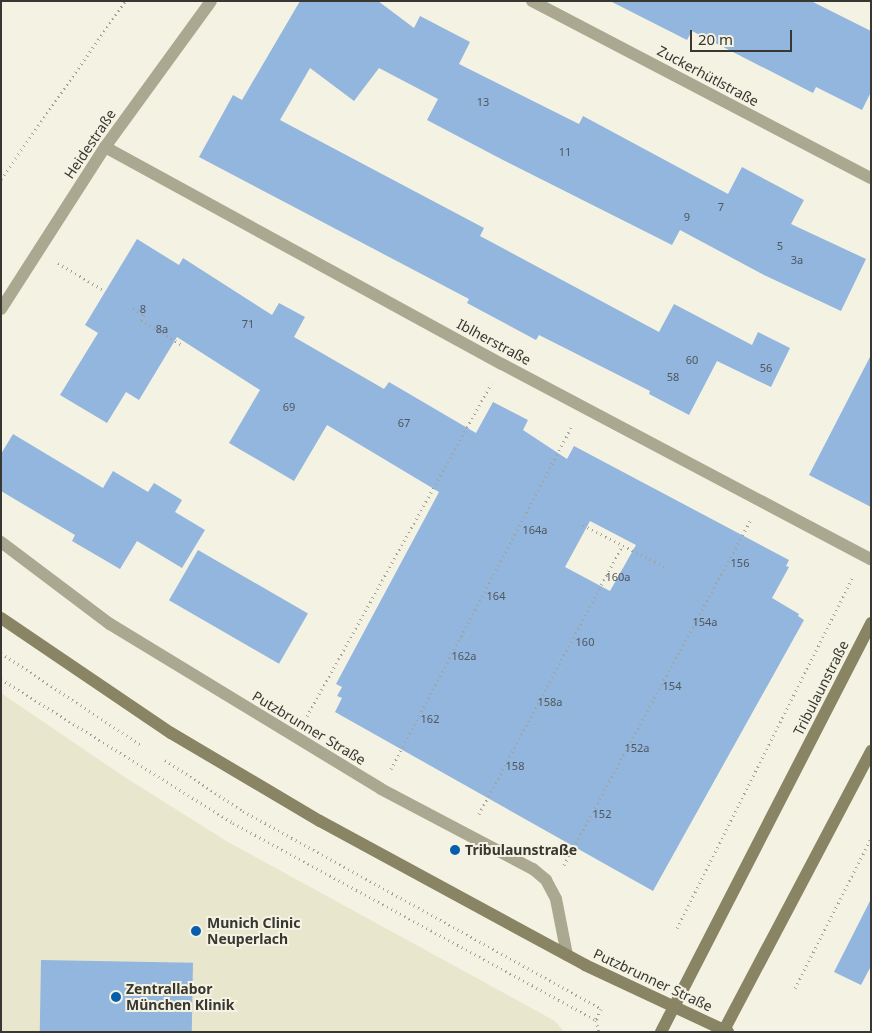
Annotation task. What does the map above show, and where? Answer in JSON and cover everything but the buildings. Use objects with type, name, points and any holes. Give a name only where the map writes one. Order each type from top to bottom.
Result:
[{"type":"main road","name":"Putzbrunner Straße","points":[[1,618],[171,733],[320,820],[567,955],[725,1031]]},
{"type":"main road","name":"Tribulaunstraße","points":[[661,1032],[871,623]]},
{"type":"main road","points":[[725,1031],[871,751]]},
{"type":"street","name":"Heidestraße","points":[[1,309],[105,147],[211,1]]},
{"type":"street","name":"Zuckerhütlstraße","points":[[532,1],[871,178]]},
{"type":"street","name":"Iblherstraße","points":[[105,147],[502,364],[867,557]]},
{"type":"street","name":"Putzbrunner Straße","points":[[1,542],[110,624],[381,789],[467,837],[533,869],[546,880],[556,899],[567,955]]},
{"type":"path","points":[[1,179],[125,1]]},
{"type":"path","points":[[39,251],[105,291]]},
{"type":"path","points":[[133,308],[144,315],[141,320],[182,345]]},
{"type":"path","points":[[295,737],[502,364]]},
{"type":"path","points":[[381,789],[582,406]]},
{"type":"path","points":[[583,525],[664,567]]},
{"type":"path","points":[[560,872],[743,534]]},
{"type":"path","points":[[467,837],[622,546]]},
{"type":"path","points":[[677,928],[867,557]]},
{"type":"path","points":[[1,679],[233,823],[596,1020]]},
{"type":"path","points":[[795,988],[871,838]]},
{"type":"path","points":[[599,1032],[596,1020],[601,1009]]},
{"type":"shaded area","name":"Munich Clinic Neuperlach","points":[[1,693],[123,776],[228,842],[555,1021],[564,1032],[1,1032]]},
{"type":"place","name":"Tribulaunstraße","points":[[455,850]]},
{"type":"place","name":"Munich Clinic Neuperlach","points":[[196,931]]},
{"type":"place","name":"Zentrallabor München Klinik","points":[[116,997]]}]
